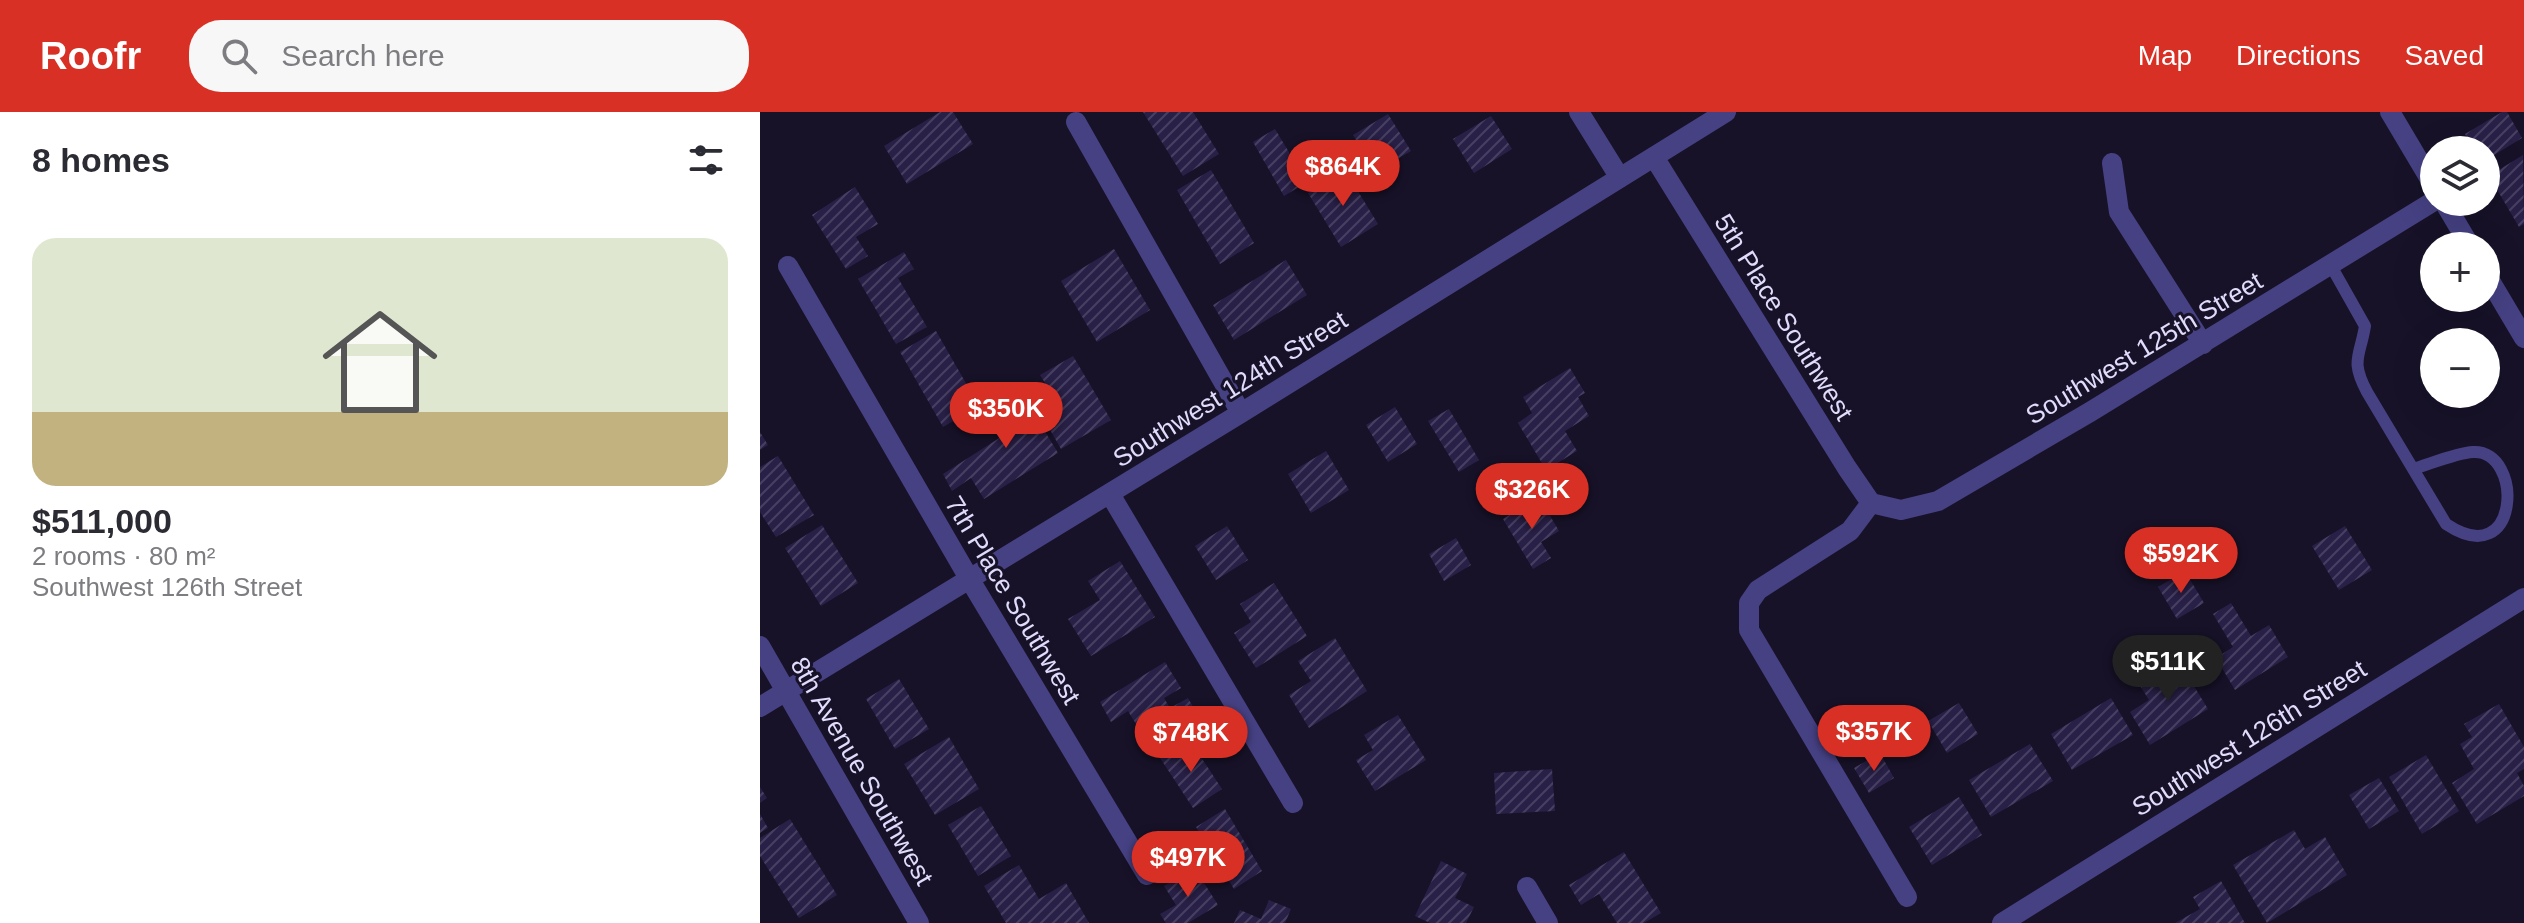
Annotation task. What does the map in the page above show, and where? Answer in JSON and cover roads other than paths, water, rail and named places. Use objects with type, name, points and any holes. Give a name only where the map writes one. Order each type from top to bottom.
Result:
[{"type":"street","points":[[1579,112],[1620,178]]},
{"type":"street","name":"Southwest 124th Street","points":[[760,707],[1726,112]]},
{"type":"street","points":[[2390,112],[2420,162]]},
{"type":"street","points":[[1076,122],[1241,413]]},
{"type":"street","name":"5th Place Southwest","points":[[1654,157],[1871,503]]},
{"type":"street","points":[[2112,163],[2119,212],[2203,344]]},
{"type":"street","name":"Southwest 125th Street","points":[[1871,503],[1901,510],[1938,501],[2203,344],[2420,209]]},
{"type":"street","name":"7th Place Southwest","points":[[788,266],[970,580],[1147,875]]},
{"type":"street","points":[[2500,298],[2524,338]]},
{"type":"street","points":[[1110,494],[1293,803]]},
{"type":"street","points":[[1871,503],[1850,531],[1758,590],[1749,603],[1749,630],[1907,897]]},
{"type":"street","name":"Southwest 126th Street","points":[[2002,923],[2524,598]]},
{"type":"street","name":"8th Avenue Southwest","points":[[760,646],[919,923]]},
{"type":"street","points":[[1527,887],[1548,923]]},
{"type":"lane","points":[[2330,264],[2365,326],[2355,361],[2362,383],[2413,469],[2446,524],[2467,534],[2492,532],[2509,521],[2517,508],[2518,489],[2513,475],[2497,458],[2473,452],[2413,469]]}]
